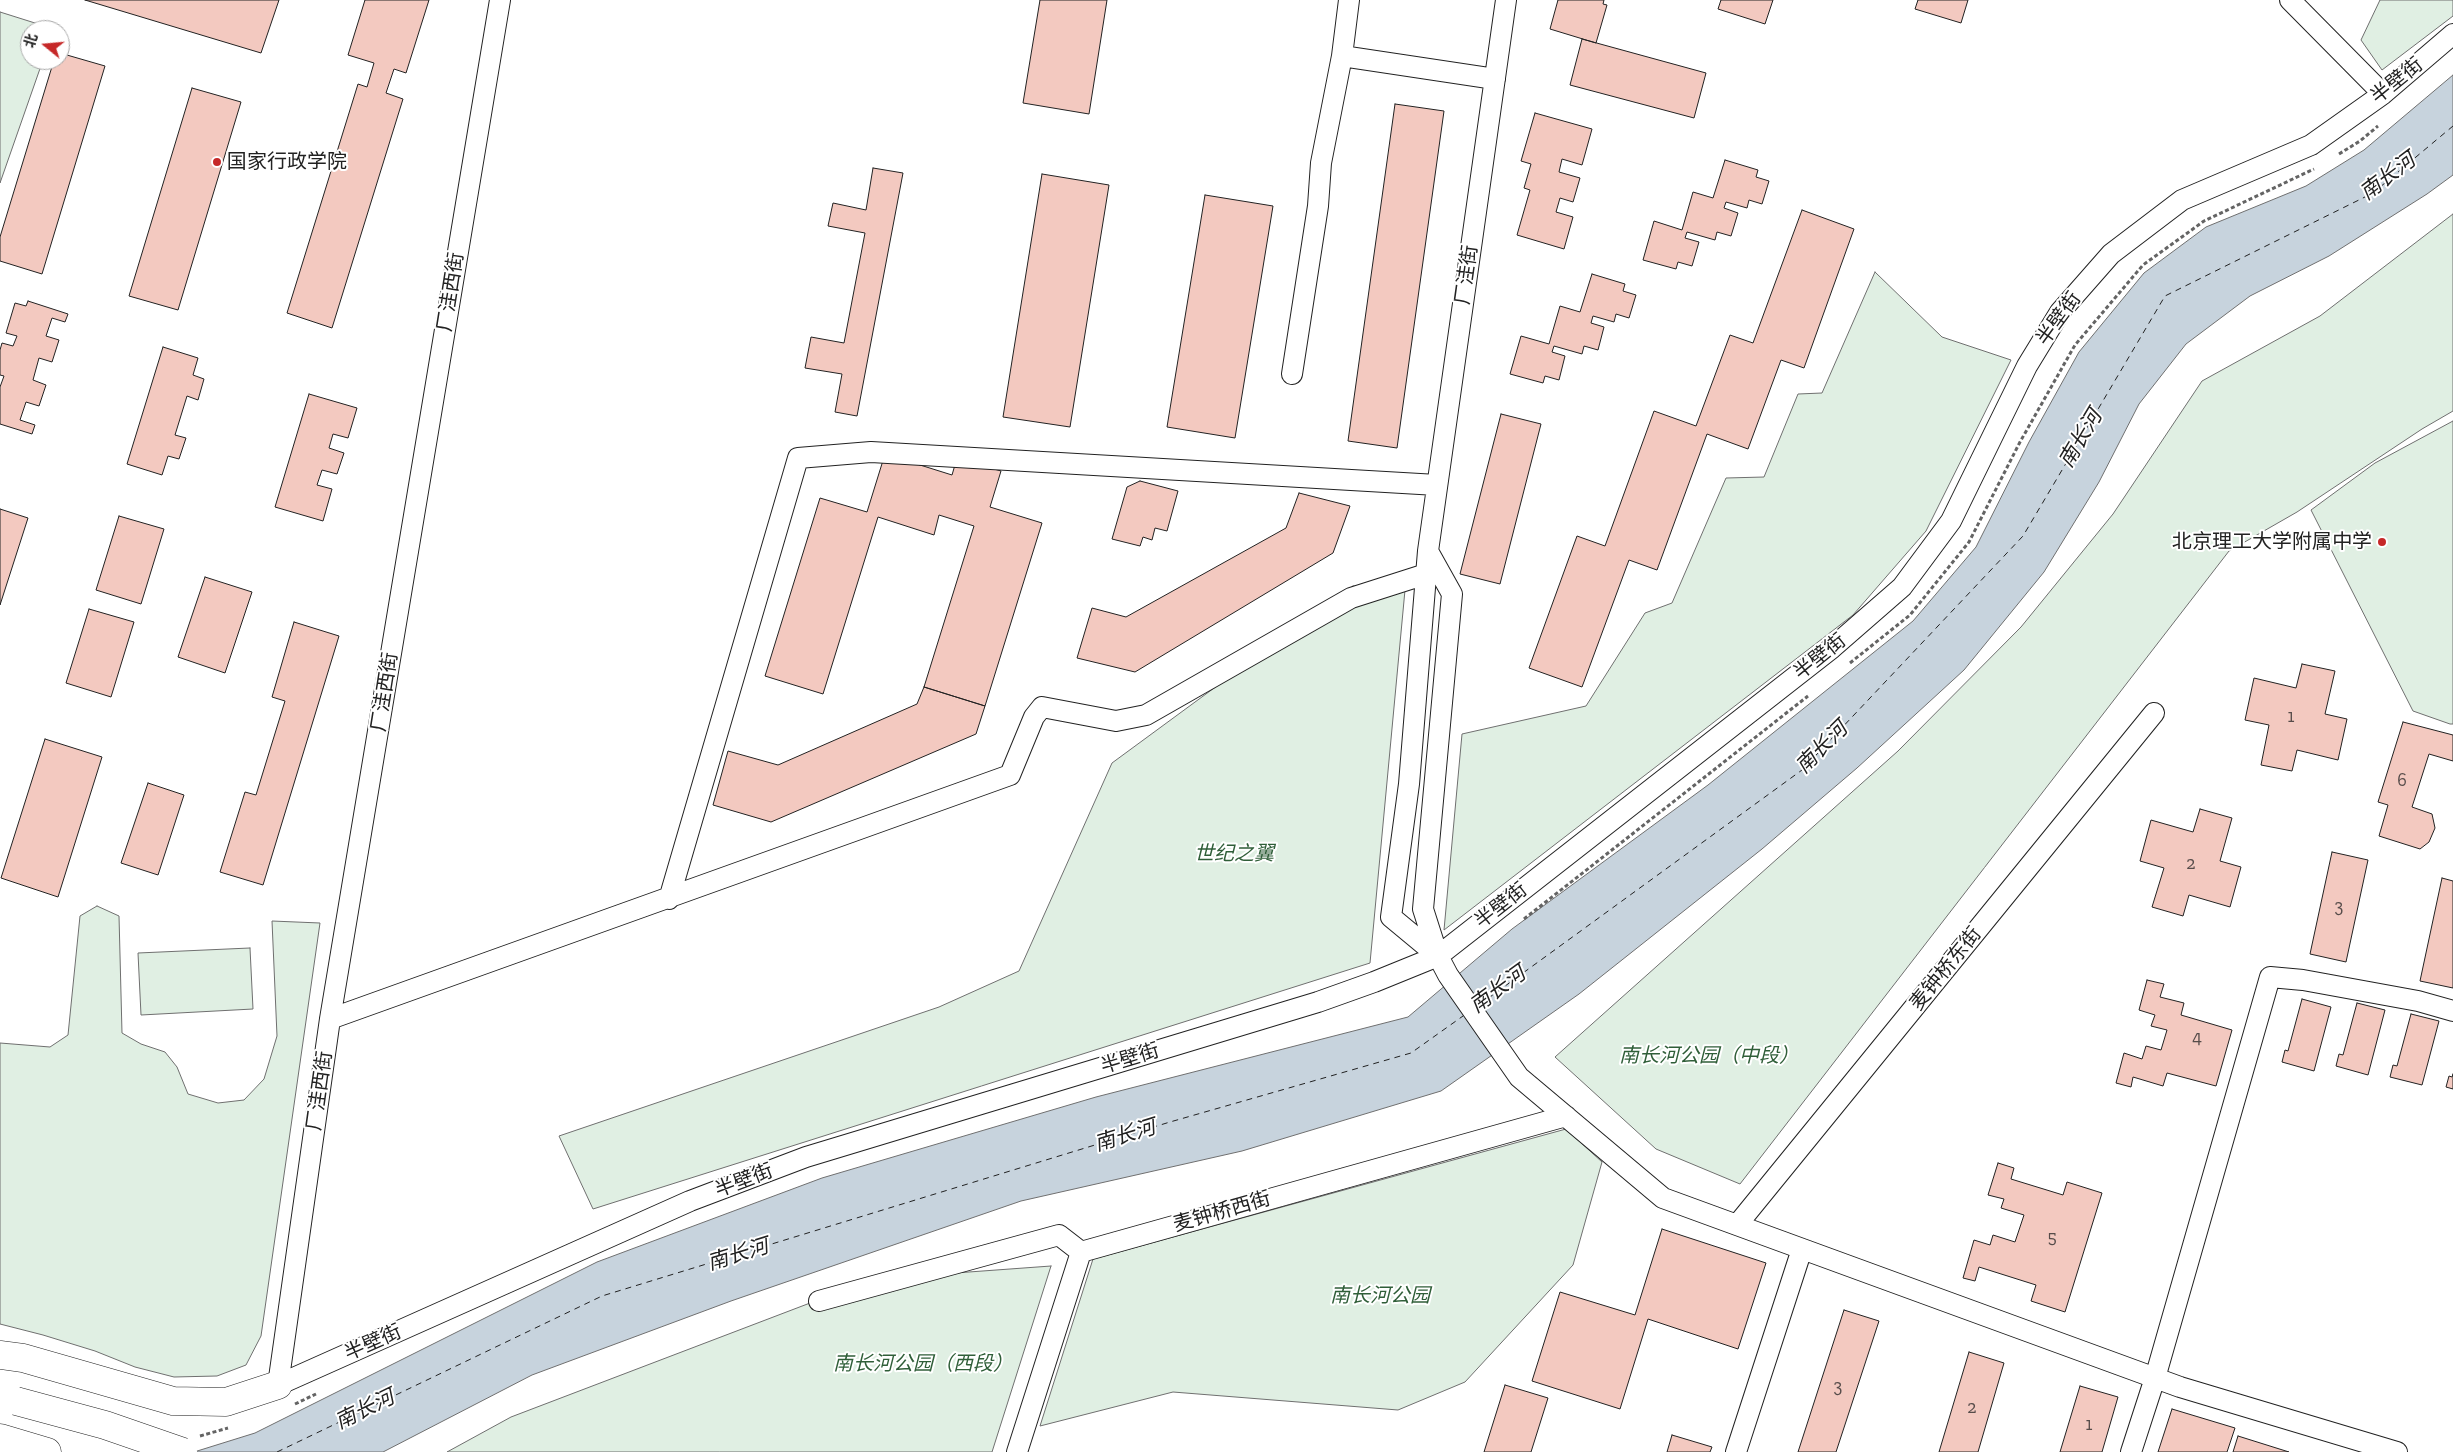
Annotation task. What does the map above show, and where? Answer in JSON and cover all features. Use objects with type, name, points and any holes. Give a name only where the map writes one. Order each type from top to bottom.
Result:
[{"type":"main road","points":[[0,1355],[23,1358],[173,1401],[226,1402],[285,1395]]},
{"type":"main road","points":[[8,1399],[188,1445]]},
{"type":"main road","points":[[0,1438],[47,1452]]},
{"type":"street","name":"厂洼西街","points":[[285,1395],[330,1019],[500,0]]},
{"type":"street","points":[[1292,374],[1318,206],[1320,163],[1342,56],[1349,0]]},
{"type":"street","name":"厂洼街","points":[[1438,956],[1392,917],[1409,784],[1428,550],[1506,0]]},
{"type":"street","points":[[2290,0],[2383,94]]},
{"type":"street","name":"半壁街","points":[[285,1395],[690,1201],[806,1157],[1318,1002],[1438,956],[1824,654],[1902,587],[1951,521],[2027,366],[2060,312],[2111,254],[2182,200],[2311,145],[2383,94],[2453,34]]},
{"type":"street","points":[[1342,56],[1495,79]]},
{"type":"street","points":[[668,898],[798,458],[871,452],[1437,485]]},
{"type":"street","points":[[1428,550],[1452,594],[1423,909],[1438,956],[1448,975],[1519,1077],[1663,1198],[2155,1378],[2397,1452]]},
{"type":"street","points":[[330,1019],[1010,775],[1034,717],[1042,707],[1116,721],[1146,715],[1352,598],[1426,574]]},
{"type":"street","name":"麦钟桥东街","points":[[1737,1225],[2154,713]]},
{"type":"street","points":[[2131,1452],[2155,1378],[2270,977],[2303,980],[2399,997],[2453,1011]]},
{"type":"street","name":"麦钟桥西街","points":[[1080,1252],[1566,1116]]},
{"type":"street","points":[[819,1301],[1059,1235],[1080,1252],[1017,1452]]},
{"type":"street","points":[[1736,1452],[1802,1249]]},
{"type":"path","points":[[2335,156],[2360,141],[2382,123]]},
{"type":"path","points":[[1849,664],[1910,616],[1969,542],[2020,442],[2075,345],[2143,265],[2204,221],[2301,177],[2318,166]]},
{"type":"path","points":[[1519,922],[1811,694]]},
{"type":"path","points":[[285,1395],[318,1392]]},
{"type":"path","points":[[188,1445],[237,1425]]},
{"type":"green space","points":[[2380,0],[2453,0],[2453,16],[2382,70],[2361,40]]},
{"type":"green space","points":[[0,12],[25,20],[20,20],[20,70],[40,70],[0,183]]},
{"type":"green space","name":"南长河公园（中段）","points":[[2453,214],[2453,411],[2422,429],[2297,512],[2229,551],[1740,1184],[1656,1149],[1555,1057],[1898,751],[2021,627],[2113,514],[2202,381],[2320,316]]},
{"type":"green space","points":[[1875,272],[1942,337],[2011,360],[1926,531],[1853,615],[1444,930],[1462,734],[1586,706],[1645,613],[1672,603],[1726,478],[1764,477],[1798,394],[1822,393]]},
{"type":"green space","name":"北京理工大学附属中学","points":[[2453,421],[2453,724],[2450,724],[2413,711],[2311,510],[2375,463]]},
{"type":"green space","name":"世纪之翼","points":[[1353,586],[1405,590],[1370,963],[593,1209],[559,1136],[939,1007],[1019,971],[1112,763]]},
{"type":"green space","points":[[97,906],[119,916],[122,1033],[141,1044],[165,1052],[177,1067],[188,1094],[218,1103],[244,1100],[264,1079],[277,1036],[272,921],[320,923],[261,1336],[246,1365],[217,1376],[174,1377],[135,1367],[95,1351],[43,1335],[0,1324],[0,1043],[50,1047],[68,1035],[80,916]]},
{"type":"green space","points":[[250,948],[253,1009],[141,1015],[138,953]]},
{"type":"green space","name":"南长河公园","points":[[1566,1129],[1602,1162],[1573,1265],[1465,1382],[1398,1410],[1173,1392],[1040,1426],[1093,1259]]},
{"type":"green space","name":"南长河公园（西段）","points":[[1051,1266],[992,1452],[447,1452],[511,1417],[873,1279]]},
{"type":"water","name":"南长河","points":[[2453,75],[2453,175],[2427,194],[2329,256],[2250,296],[2186,344],[2139,404],[2099,482],[2044,572],[1964,670],[1857,768],[1762,849],[1579,994],[1441,1091],[1242,1151],[1021,1201],[731,1301],[532,1375],[383,1452],[194,1452],[255,1433],[597,1262],[822,1178],[1096,1097],[1408,1017],[1512,929],[1708,785],[1913,621],[1976,547],[2029,442],[2079,352],[2144,273],[2206,227],[2306,186],[2364,150]]},
{"type":"building","points":[[85,0],[279,0],[261,53]]},
{"type":"building","points":[[365,0],[429,0],[406,73],[394,69],[386,93],[403,99],[332,328],[287,313],[358,84],[367,87],[374,63],[348,55]]},
{"type":"building","points":[[1040,0],[1107,0],[1089,114],[1023,103]]},
{"type":"building","points":[[1558,0],[1604,0],[1603,4],[1607,5],[1596,43],[1550,29]]},
{"type":"building","points":[[1721,0],[1773,0],[1765,24],[1718,9]]},
{"type":"building","points":[[1918,0],[1968,0],[1961,23],[1915,9]]},
{"type":"building","points":[[1582,39],[1706,73],[1694,118],[1570,85]]},
{"type":"building","points":[[70,56],[105,66],[42,274],[0,261],[0,237],[51,70],[70,70]]},
{"type":"building","points":[[192,88],[241,102],[178,310],[129,296]]},
{"type":"building","points":[[1395,104],[1444,111],[1397,448],[1348,441]]},
{"type":"building","points":[[1535,113],[1592,129],[1582,165],[1562,159],[1559,172],[1580,178],[1573,202],[1560,198],[1556,212],[1573,217],[1564,249],[1517,235],[1530,190],[1524,188],[1531,164],[1521,161]]},
{"type":"building","points":[[1725,160],[1758,170],[1756,177],[1769,181],[1762,204],[1749,200],[1747,208],[1726,202],[1724,208],[1738,213],[1731,236],[1717,232],[1715,240],[1687,232],[1685,238],[1699,242],[1692,266],[1678,262],[1676,269],[1643,260],[1654,221],[1682,230],[1693,192],[1713,198]]},
{"type":"building","points":[[873,168],[903,173],[857,416],[835,412],[842,374],[805,368],[811,337],[844,343],[865,233],[828,226],[833,203],[866,210]]},
{"type":"building","points":[[1042,174],[1109,185],[1070,427],[1003,417]]},
{"type":"building","points":[[1205,195],[1273,206],[1235,438],[1167,427]]},
{"type":"building","points":[[1802,210],[1854,229],[1804,368],[1781,360],[1748,449],[1707,434],[1657,570],[1629,560],[1582,687],[1529,668],[1577,536],[1605,546],[1654,411],[1696,426],[1730,335],[1753,343]]},
{"type":"building","points":[[1592,274],[1625,284],[1623,291],[1636,295],[1629,318],[1616,314],[1614,322],[1593,316],[1591,323],[1604,327],[1598,350],[1584,346],[1582,354],[1554,346],[1552,352],[1565,356],[1559,380],[1545,376],[1543,383],[1510,374],[1521,336],[1549,344],[1560,306],[1580,312]]},
{"type":"building","points":[[28,301],[68,314],[65,322],[52,318],[46,336],[59,340],[52,362],[39,358],[33,380],[46,385],[39,406],[26,402],[20,420],[35,425],[32,434],[0,424],[0,387],[4,376],[0,375],[0,350],[2,343],[13,346],[17,336],[6,333],[15,303],[26,306]]},
{"type":"building","points":[[163,347],[198,358],[193,375],[204,379],[198,400],[187,396],[175,435],[186,438],[179,459],[168,456],[162,475],[127,464]]},
{"type":"building","points":[[309,394],[357,408],[348,438],[333,434],[329,448],[344,453],[337,474],[322,470],[317,485],[332,489],[323,521],[275,507]]},
{"type":"building","points":[[1501,414],[1541,424],[1500,584],[1460,574]]},
{"type":"building","points":[[885,454],[952,475],[957,458],[1001,471],[990,507],[1042,523],[985,706],[924,687],[974,526],[939,515],[934,535],[878,517],[823,694],[765,676],[820,498],[867,512]]},
{"type":"building","points":[[1140,481],[1178,491],[1167,531],[1155,528],[1152,540],[1143,537],[1140,546],[1112,539],[1127,487]]},
{"type":"building","points":[[1299,493],[1350,506],[1333,553],[1135,672],[1077,658],[1092,608],[1126,617],[1286,528]]},
{"type":"building","points":[[0,509],[28,518],[0,605]]},
{"type":"building","points":[[119,516],[164,529],[141,604],[96,590]]},
{"type":"building","points":[[205,577],[252,592],[225,673],[178,657]]},
{"type":"building","points":[[89,609],[134,622],[111,697],[66,683]]},
{"type":"building","points":[[294,622],[339,636],[263,885],[220,872],[245,792],[256,795],[285,701],[272,697]]},
{"type":"building","points":[[2302,664],[2335,671],[2325,714],[2347,719],[2338,760],[2297,750],[2292,771],[2261,765],[2269,725],[2245,720],[2254,678],[2296,688]]},
{"type":"building","points":[[924,687],[985,706],[976,734],[771,822],[713,805],[728,751],[778,765],[917,704]]},
{"type":"building","points":[[2403,722],[2453,735],[2453,761],[2429,754],[2412,807],[2432,814],[2435,828],[2429,842],[2420,849],[2379,836],[2388,805],[2378,802]]},
{"type":"building","points":[[45,739],[102,757],[58,897],[1,878]]},
{"type":"building","points":[[148,783],[184,795],[158,875],[121,863]]},
{"type":"building","points":[[2200,809],[2232,818],[2220,861],[2241,867],[2230,907],[2189,895],[2183,916],[2152,907],[2164,868],[2140,861],[2151,820],[2193,832]]},
{"type":"building","points":[[2332,852],[2368,860],[2346,962],[2310,954]]},
{"type":"building","points":[[2442,878],[2453,881],[2453,988],[2420,981]]},
{"type":"building","points":[[2147,980],[2164,984],[2160,997],[2184,1003],[2181,1015],[2232,1030],[2216,1086],[2167,1073],[2163,1086],[2133,1077],[2131,1087],[2116,1083],[2124,1053],[2142,1059],[2146,1046],[2161,1050],[2167,1030],[2151,1026],[2155,1015],[2139,1010]]},
{"type":"building","points":[[2302,999],[2331,1007],[2314,1071],[2282,1062],[2285,1050],[2288,1051]]},
{"type":"building","points":[[2357,1003],[2385,1010],[2368,1075],[2336,1066],[2339,1054],[2343,1055]]},
{"type":"building","points":[[2411,1014],[2439,1021],[2422,1085],[2390,1077],[2393,1065],[2397,1066]]},
{"type":"building","points":[[2453,1074],[2453,1089],[2446,1087],[2449,1076],[2452,1077]]},
{"type":"building","points":[[1998,1163],[2014,1168],[2011,1179],[2063,1195],[2067,1182],[2102,1193],[2065,1312],[2031,1301],[2036,1285],[1979,1267],[1975,1281],[1963,1278],[1974,1240],[1990,1245],[1993,1235],[2015,1242],[2024,1215],[2001,1208],[2004,1199],[1988,1195]]},
{"type":"building","points":[[1662,1229],[1766,1263],[1738,1349],[1648,1319],[1620,1409],[1532,1381],[1560,1292],[1635,1315]]},
{"type":"building","points":[[1844,1310],[1879,1321],[1836,1452],[1798,1452]]},
{"type":"building","points":[[1969,1352],[2004,1363],[1978,1452],[1939,1452]]},
{"type":"building","points":[[1505,1385],[1548,1398],[1531,1452],[1484,1452]]},
{"type":"building","points":[[2080,1386],[2118,1397],[2102,1452],[2060,1452]]},
{"type":"building","points":[[2172,1409],[2235,1428],[2227,1452],[2158,1452]]},
{"type":"building","points":[[1672,1435],[1712,1447],[1710,1452],[1667,1452]]},
{"type":"building","points":[[2238,1436],[2289,1452],[2233,1452]]},
{"type":"ferry route","points":[[1479,1005],[1802,770],[2023,536],[2165,296],[2373,193],[2453,126]]},
{"type":"ferry route","points":[[277,1452],[602,1296],[1170,1122],[1411,1053],[1463,1016]]},
{"type":"place","name":"国家行政学院","points":[[217,162]]},
{"type":"place","name":"北京理工大学附属中学","points":[[2382,542]]}]
